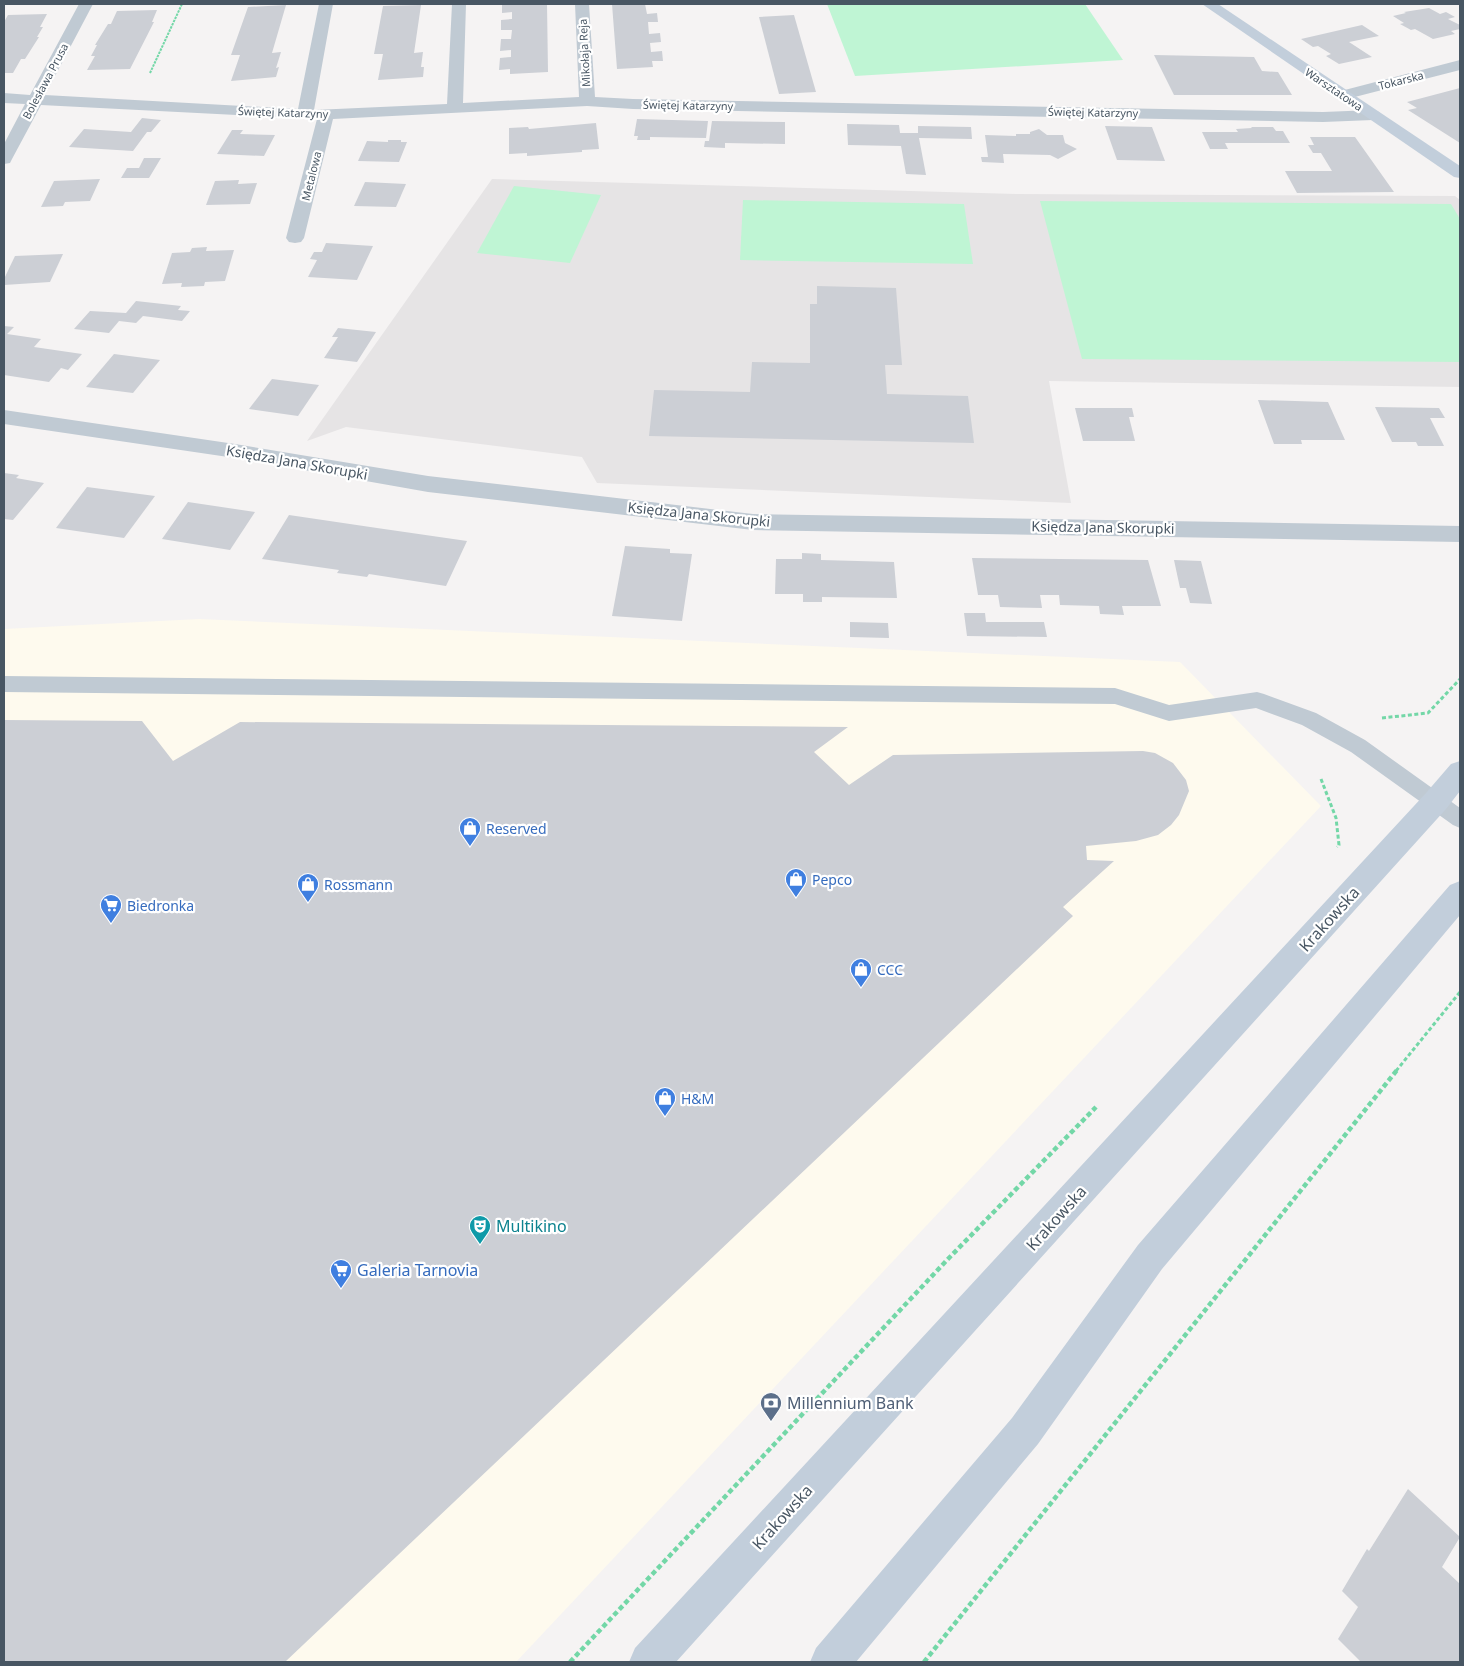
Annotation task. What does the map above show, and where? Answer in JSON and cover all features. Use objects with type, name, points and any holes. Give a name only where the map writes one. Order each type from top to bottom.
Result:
[{"type":"street","name":"Bolesława Prusa","points":[[4,158],[86,4]]},
{"type":"street","points":[[305,114],[326,4]]},
{"type":"street","points":[[455,108],[459,4]]},
{"type":"street","name":"Mikołaja Reja","points":[[582,4],[587,101]]},
{"type":"street","name":"Warsztatowa","points":[[1209,4],[1460,173]]},
{"type":"street","name":"Tokarska","points":[[1343,94],[1460,65]]},
{"type":"street","name":"Świętej Katarzyny","points":[[4,98],[326,115],[587,101],[633,104],[1313,116],[1373,115]]},
{"type":"street","name":"Metalowa","points":[[296,238],[326,115]]},
{"type":"street","name":"Księdza Jana Skorupki","points":[[4,418],[235,451],[428,484],[753,522],[1460,534]]},
{"type":"street","name":"Krakowska","points":[[649,1662],[1448,810],[1460,772]]},
{"type":"street","points":[[830,1662],[1025,1431],[1150,1257],[1460,894]]},
{"type":"lane","points":[[4,684],[1115,696],[1169,712],[1257,700],[1309,718],[1358,746],[1448,810]]},
{"type":"path","points":[[147,77],[153,69],[164,40],[182,4]]},
{"type":"path","points":[[1382,718],[1428,713],[1460,678]]},
{"type":"path","points":[[1321,779],[1336,818],[1339,845],[1333,852]]},
{"type":"path","points":[[924,1662],[1460,992]]},
{"type":"path","points":[[570,1662],[948,1259],[1098,1104]]},
{"type":"shaded area","points":[[492,179],[1016,194],[1455,196],[1460,200],[1460,387],[1049,381],[1071,503],[597,483],[582,457],[346,427],[307,441]]},
{"type":"shaded area","name":"Galeria Tarnovia","points":[[199,619],[1180,662],[1321,806],[516,1662],[4,1662],[4,629]]},
{"type":"green space","points":[[827,4],[1085,4],[1123,60],[855,76]]},
{"type":"green space","points":[[514,186],[601,195],[570,263],[477,253]]},
{"type":"green space","points":[[743,200],[964,204],[973,264],[740,260]]},
{"type":"green space","points":[[1040,201],[1451,204],[1460,219],[1460,362],[1082,359]]},
{"type":"building","points":[[502,4],[547,4],[548,72],[510,74],[510,69],[499,70],[500,58],[511,57],[511,50],[500,51],[501,39],[511,39],[512,30],[501,30],[501,20],[512,19],[512,12],[502,13]]},
{"type":"building","points":[[612,4],[645,4],[647,14],[657,13],[658,22],[648,22],[649,34],[660,33],[661,42],[650,43],[651,52],[662,51],[663,61],[652,61],[653,67],[617,69]]},
{"type":"building","points":[[286,5],[272,53],[281,52],[276,68],[279,67],[276,77],[231,81],[240,55],[231,55],[248,7]]},
{"type":"building","points":[[421,5],[414,53],[423,52],[421,67],[424,67],[423,77],[378,80],[383,54],[374,54],[383,6]]},
{"type":"building","points":[[1429,8],[1440,14],[1446,12],[1455,17],[1448,19],[1460,25],[1460,29],[1451,31],[1455,34],[1433,39],[1415,29],[1411,30],[1400,24],[1404,23],[1393,16],[1406,13],[1404,12]]},
{"type":"building","points":[[157,10],[152,22],[154,22],[130,69],[87,70],[95,56],[91,56],[97,45],[95,45],[108,24],[111,24],[117,11]]},
{"type":"building","points":[[47,14],[40,27],[43,27],[37,37],[39,37],[25,59],[21,59],[13,73],[4,73],[4,22],[8,15]]},
{"type":"building","points":[[794,15],[816,92],[779,94],[759,17]]},
{"type":"building","points":[[1362,25],[1379,36],[1349,42],[1372,57],[1339,64],[1326,56],[1331,54],[1318,46],[1313,47],[1301,39]]},
{"type":"building","points":[[1154,55],[1254,57],[1262,71],[1278,72],[1292,95],[1174,95]]},
{"type":"building","points":[[1460,88],[1460,143],[1408,110],[1417,108],[1407,102]]},
{"type":"building","points":[[142,118],[161,120],[151,132],[147,132],[133,151],[69,147],[84,129],[131,132]]},
{"type":"building","points":[[637,119],[708,121],[706,138],[650,137],[650,140],[637,140],[638,136],[634,136]]},
{"type":"building","points":[[712,121],[785,122],[785,144],[725,143],[725,148],[704,147],[705,141],[709,141]]},
{"type":"building","points":[[596,123],[599,149],[527,156],[527,153],[509,154],[509,128],[528,127],[529,129]]},
{"type":"building","points":[[847,124],[899,125],[900,133],[918,133],[918,126],[971,127],[972,139],[919,138],[926,175],[906,174],[901,146],[848,145]]},
{"type":"building","points":[[1105,126],[1152,127],[1165,161],[1117,160]]},
{"type":"building","points":[[1273,127],[1276,131],[1283,131],[1290,143],[1225,143],[1228,149],[1210,149],[1202,132],[1238,132],[1236,129]]},
{"type":"building","points":[[1039,129],[1047,135],[1063,135],[1065,143],[1077,149],[1058,159],[1050,155],[1003,154],[1004,163],[982,162],[981,157],[988,157],[985,135],[1016,136],[1016,134],[1030,134],[1030,132]]},
{"type":"building","points":[[232,130],[243,130],[240,134],[275,135],[264,156],[217,154]]},
{"type":"building","points":[[1310,137],[1355,137],[1394,192],[1297,193],[1285,171],[1332,171],[1321,153],[1313,153],[1308,145],[1314,145]]},
{"type":"building","points":[[388,140],[407,142],[399,162],[358,161],[367,141],[388,142]]},
{"type":"building","points":[[144,158],[161,158],[149,178],[121,178],[127,168],[139,168]]},
{"type":"building","points":[[100,179],[90,201],[65,202],[63,206],[41,207],[54,181]]},
{"type":"building","points":[[239,180],[238,184],[257,183],[250,204],[206,205],[215,181]]},
{"type":"building","points":[[365,182],[406,184],[396,207],[354,206]]},
{"type":"building","points":[[326,243],[373,246],[357,280],[308,277],[317,260],[310,259],[314,252],[322,252]]},
{"type":"building","points":[[207,247],[206,251],[234,250],[225,281],[205,282],[204,286],[181,287],[182,283],[162,284],[172,253],[190,252],[192,248]]},
{"type":"building","points":[[63,254],[50,282],[4,285],[4,279],[15,256]]},
{"type":"building","points":[[817,286],[896,288],[902,365],[885,365],[887,394],[968,396],[974,443],[649,436],[654,390],[750,392],[752,362],[810,363],[810,304],[817,304]]},
{"type":"building","points":[[136,301],[181,306],[178,310],[190,311],[182,321],[143,316],[136,323],[119,321],[109,333],[74,329],[90,311],[126,313]]},
{"type":"building","points":[[4,326],[14,327],[7,334],[41,339],[34,347],[82,354],[68,370],[61,368],[49,382],[4,375]]},
{"type":"building","points":[[338,328],[376,332],[357,362],[324,358],[338,337],[332,337]]},
{"type":"building","points":[[114,354],[160,360],[133,393],[86,387]]},
{"type":"building","points":[[272,379],[319,385],[298,416],[249,409]]},
{"type":"building","points":[[1258,400],[1328,402],[1345,440],[1301,440],[1302,444],[1274,444]]},
{"type":"building","points":[[1375,407],[1439,408],[1445,418],[1430,418],[1444,446],[1418,446],[1416,442],[1392,442]]},
{"type":"building","points":[[1075,408],[1132,408],[1134,417],[1129,417],[1135,441],[1083,441]]},
{"type":"building","points":[[4,473],[19,475],[16,478],[44,483],[13,520],[4,519]]},
{"type":"building","points":[[87,487],[155,496],[124,538],[56,528]]},
{"type":"building","points":[[188,502],[255,512],[230,550],[162,539]]},
{"type":"building","points":[[289,515],[467,541],[446,586],[369,574],[367,577],[337,573],[339,570],[262,559]]},
{"type":"building","points":[[625,546],[670,549],[670,553],[692,554],[682,621],[612,616]]},
{"type":"building","points":[[802,553],[821,554],[821,560],[894,562],[897,598],[822,597],[822,602],[803,602],[803,594],[775,594],[776,559],[802,559]]},
{"type":"building","points":[[972,558],[1148,560],[1161,606],[1122,606],[1124,615],[1100,614],[1099,606],[1060,605],[1059,595],[1040,595],[1042,608],[1000,607],[998,595],[978,595]]},
{"type":"building","points":[[1174,560],[1201,561],[1212,604],[1190,603],[1186,588],[1180,588]]},
{"type":"building","points":[[964,613],[985,613],[986,622],[1044,622],[1047,637],[967,636]]},
{"type":"building","points":[[850,622],[888,623],[889,638],[850,637]]},
{"type":"building","name":"Galeria Tarnovia","points":[[4,720],[142,721],[173,761],[240,722],[848,727],[814,752],[849,785],[893,755],[1143,751],[1155,753],[1173,763],[1186,780],[1189,791],[1179,815],[1171,825],[1158,835],[1136,841],[1086,846],[1087,860],[1114,861],[1063,907],[1073,916],[285,1662],[4,1662]]},
{"type":"building","points":[[1408,1489],[1460,1537],[1442,1567],[1460,1584],[1460,1662],[1361,1662],[1338,1639],[1358,1607],[1342,1591],[1367,1549],[1369,1551]]},
{"type":"place","name":"Reserved","points":[[470,847]]},
{"type":"place","name":"Pepco","points":[[796,898]]},
{"type":"place","name":"Rossmann","points":[[308,903]]},
{"type":"place","name":"Biedronka","points":[[111,924]]},
{"type":"place","name":"CCC","points":[[861,988]]},
{"type":"place","name":"H&M","points":[[665,1117]]},
{"type":"place","name":"Multikino","points":[[480,1245]]},
{"type":"place","name":"Galeria Tarnovia","points":[[341,1289]]},
{"type":"place","name":"Millennium Bank","points":[[771,1422]]}]
